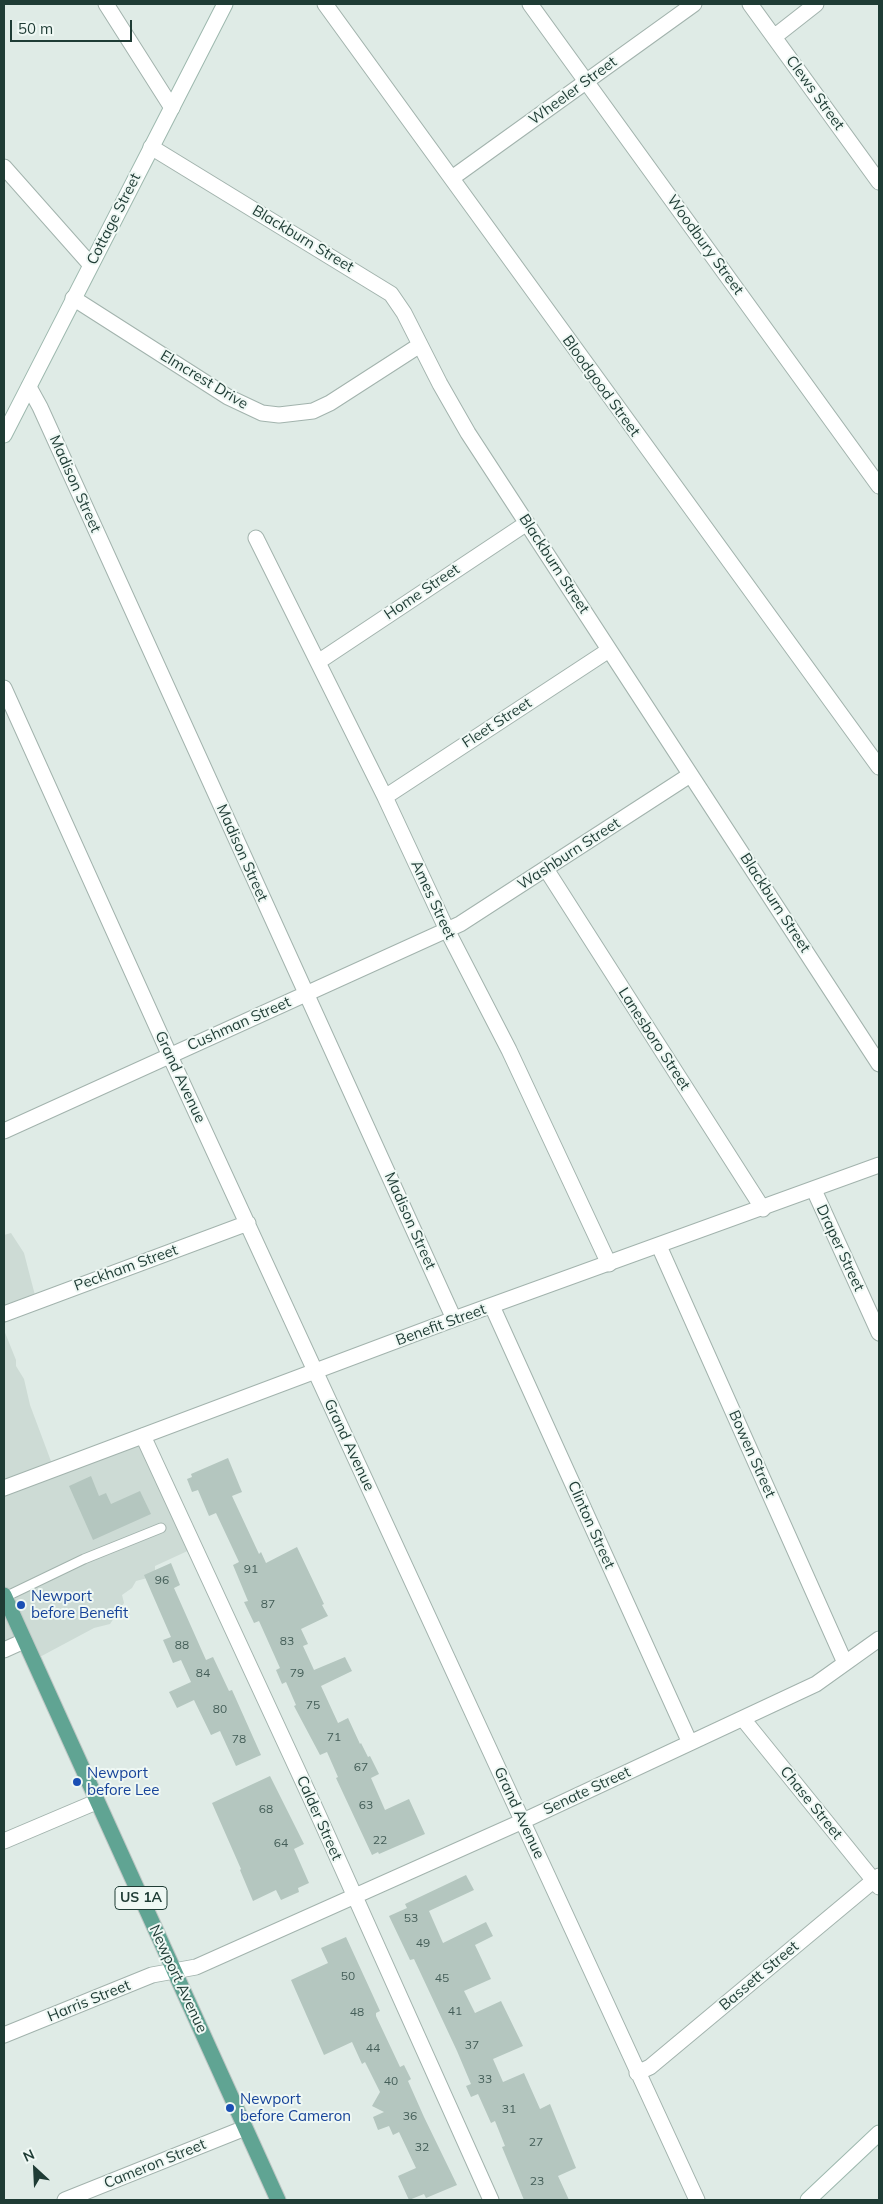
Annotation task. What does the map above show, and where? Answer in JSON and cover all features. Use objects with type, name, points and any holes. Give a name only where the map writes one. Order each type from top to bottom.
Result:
[{"type":"main road","name":"Newport Avenue","points":[[5,1600],[278,2200]]},
{"type":"street","points":[[106,4],[172,108]]},
{"type":"street","name":"Cottage Street","points":[[4,434],[225,4]]},
{"type":"street","name":"Bloodgood Street","points":[[325,4],[879,767]]},
{"type":"street","name":"Woodbury Street","points":[[530,4],[879,486]]},
{"type":"street","name":"Wheeler Street","points":[[452,178],[694,4]]},
{"type":"street","name":"Clews Street","points":[[750,4],[879,182]]},
{"type":"street","points":[[774,37],[816,4]]},
{"type":"street","name":"Blackburn Street","points":[[151,147],[382,287],[398,304],[468,433],[879,1064]]},
{"type":"street","points":[[4,167],[90,264]]},
{"type":"street","name":"Elmcrest Drive","points":[[73,298],[228,397],[262,413],[279,415],[314,411],[330,404],[420,345]]},
{"type":"street","name":"Madison Street","points":[[29,386],[454,1319]]},
{"type":"street","name":"Home Street","points":[[318,662],[527,523]]},
{"type":"street","name":"Ames Street","points":[[256,538],[385,797],[447,930],[509,1050],[609,1264]]},
{"type":"street","name":"Fleet Street","points":[[385,797],[609,650]]},
{"type":"street","name":"Grand Avenue","points":[[4,688],[170,1056],[697,2200]]},
{"type":"street","name":"Washburn Street","points":[[447,930],[546,869],[690,775]]},
{"type":"street","name":"Lanesboro Street","points":[[546,869],[763,1209]]},
{"type":"street","name":"Cushman Street","points":[[4,1130],[447,930]]},
{"type":"street","name":"Benefit Street","points":[[4,1488],[316,1373],[454,1319],[763,1209],[879,1165]]},
{"type":"street","name":"Draper Street","points":[[814,1190],[879,1333]]},
{"type":"street","name":"Peckham Street","points":[[4,1314],[248,1223]]},
{"type":"street","name":"Bowen Street","points":[[659,1246],[845,1663]]},
{"type":"street","name":"Clinton Street","points":[[492,1306],[690,1743]]},
{"type":"street","name":"Calder Street","points":[[143,1436],[354,1895],[491,2200]]},
{"type":"street","name":"Senate Street","points":[[175,1972],[196,1968],[354,1895],[523,1821],[743,1719],[816,1684],[879,1639]]},
{"type":"street","points":[[4,1650],[24,1641]]},
{"type":"street","name":"Chase Street","points":[[743,1719],[878,1881]]},
{"type":"street","points":[[4,1841],[96,1802]]},
{"type":"street","name":"Bassett Street","points":[[637,2073],[650,2067],[878,1881]]},
{"type":"street","name":"Harris Street","points":[[4,2035],[152,1975],[175,1972]]},
{"type":"street","name":"Cameron Street","points":[[65,2200],[245,2128]]},
{"type":"street","points":[[808,2200],[879,2133]]},
{"type":"lane","points":[[5,1600],[84,1559],[161,1528]]},
{"type":"shaded area","points":[[11,1233],[24,1253],[37,1303],[4,1318],[4,1235]]},
{"type":"shaded area","points":[[4,1330],[16,1360],[16,1366],[24,1379],[30,1405],[55,1472],[145,1440],[194,1548],[155,1566],[155,1576],[136,1581],[132,1588],[122,1595],[124,1603],[110,1624],[94,1628],[36,1659],[27,1647],[4,1655]]},
{"type":"building","points":[[228,1458],[242,1492],[232,1496],[259,1554],[261,1552],[266,1563],[297,1547],[324,1604],[322,1605],[328,1616],[301,1629],[308,1644],[303,1646],[314,1670],[345,1657],[352,1671],[321,1686],[338,1723],[348,1718],[360,1744],[368,1757],[370,1756],[379,1774],[371,1778],[385,1810],[409,1799],[425,1834],[379,1854],[378,1852],[372,1855],[336,1778],[338,1777],[327,1752],[320,1755],[294,1706],[296,1705],[286,1682],[282,1684],[276,1670],[280,1668],[259,1621],[254,1623],[244,1602],[248,1601],[233,1565],[239,1562],[216,1513],[209,1516],[198,1490],[192,1492],[187,1479],[192,1477],[191,1474]]},
{"type":"building","points":[[91,1476],[99,1496],[106,1493],[111,1504],[140,1491],[151,1514],[93,1540],[69,1486]]},
{"type":"building","points":[[171,1563],[180,1585],[174,1588],[206,1660],[213,1657],[229,1691],[232,1690],[261,1755],[236,1766],[220,1731],[211,1735],[194,1700],[177,1708],[169,1692],[191,1682],[181,1660],[173,1663],[163,1640],[171,1637],[144,1575]]},
{"type":"building","points":[[270,1776],[304,1844],[294,1849],[309,1883],[298,1888],[299,1892],[281,1900],[276,1890],[253,1901],[212,1803]]},
{"type":"building","points":[[466,1875],[474,1890],[429,1911],[443,1943],[486,1922],[493,1936],[475,1945],[491,1979],[464,1991],[475,2013],[501,2001],[523,2046],[493,2059],[503,2082],[524,2073],[540,2109],[550,2104],[576,2168],[558,2176],[569,2200],[524,2200],[502,2147],[505,2146],[495,2121],[491,2123],[478,2094],[471,2097],[466,2086],[471,2084],[457,2051],[414,1959],[410,1960],[389,1916],[407,1908],[405,1904]]},
{"type":"building","points":[[346,1937],[380,2011],[376,2013],[376,2016],[400,2067],[404,2065],[411,2079],[408,2081],[457,2185],[426,2198],[424,2194],[409,2200],[398,2176],[416,2168],[399,2132],[393,2135],[389,2126],[378,2130],[373,2117],[384,2112],[372,2106],[380,2092],[365,2062],[362,2064],[352,2042],[324,2055],[291,1980],[328,1963],[321,1948]]},
{"type":"place","name":"Newport before Benefit","points":[[21,1605]]},
{"type":"place","name":"Newport before Lee","points":[[77,1782]]},
{"type":"place","name":"Newport before Cameron","points":[[230,2108]]}]
